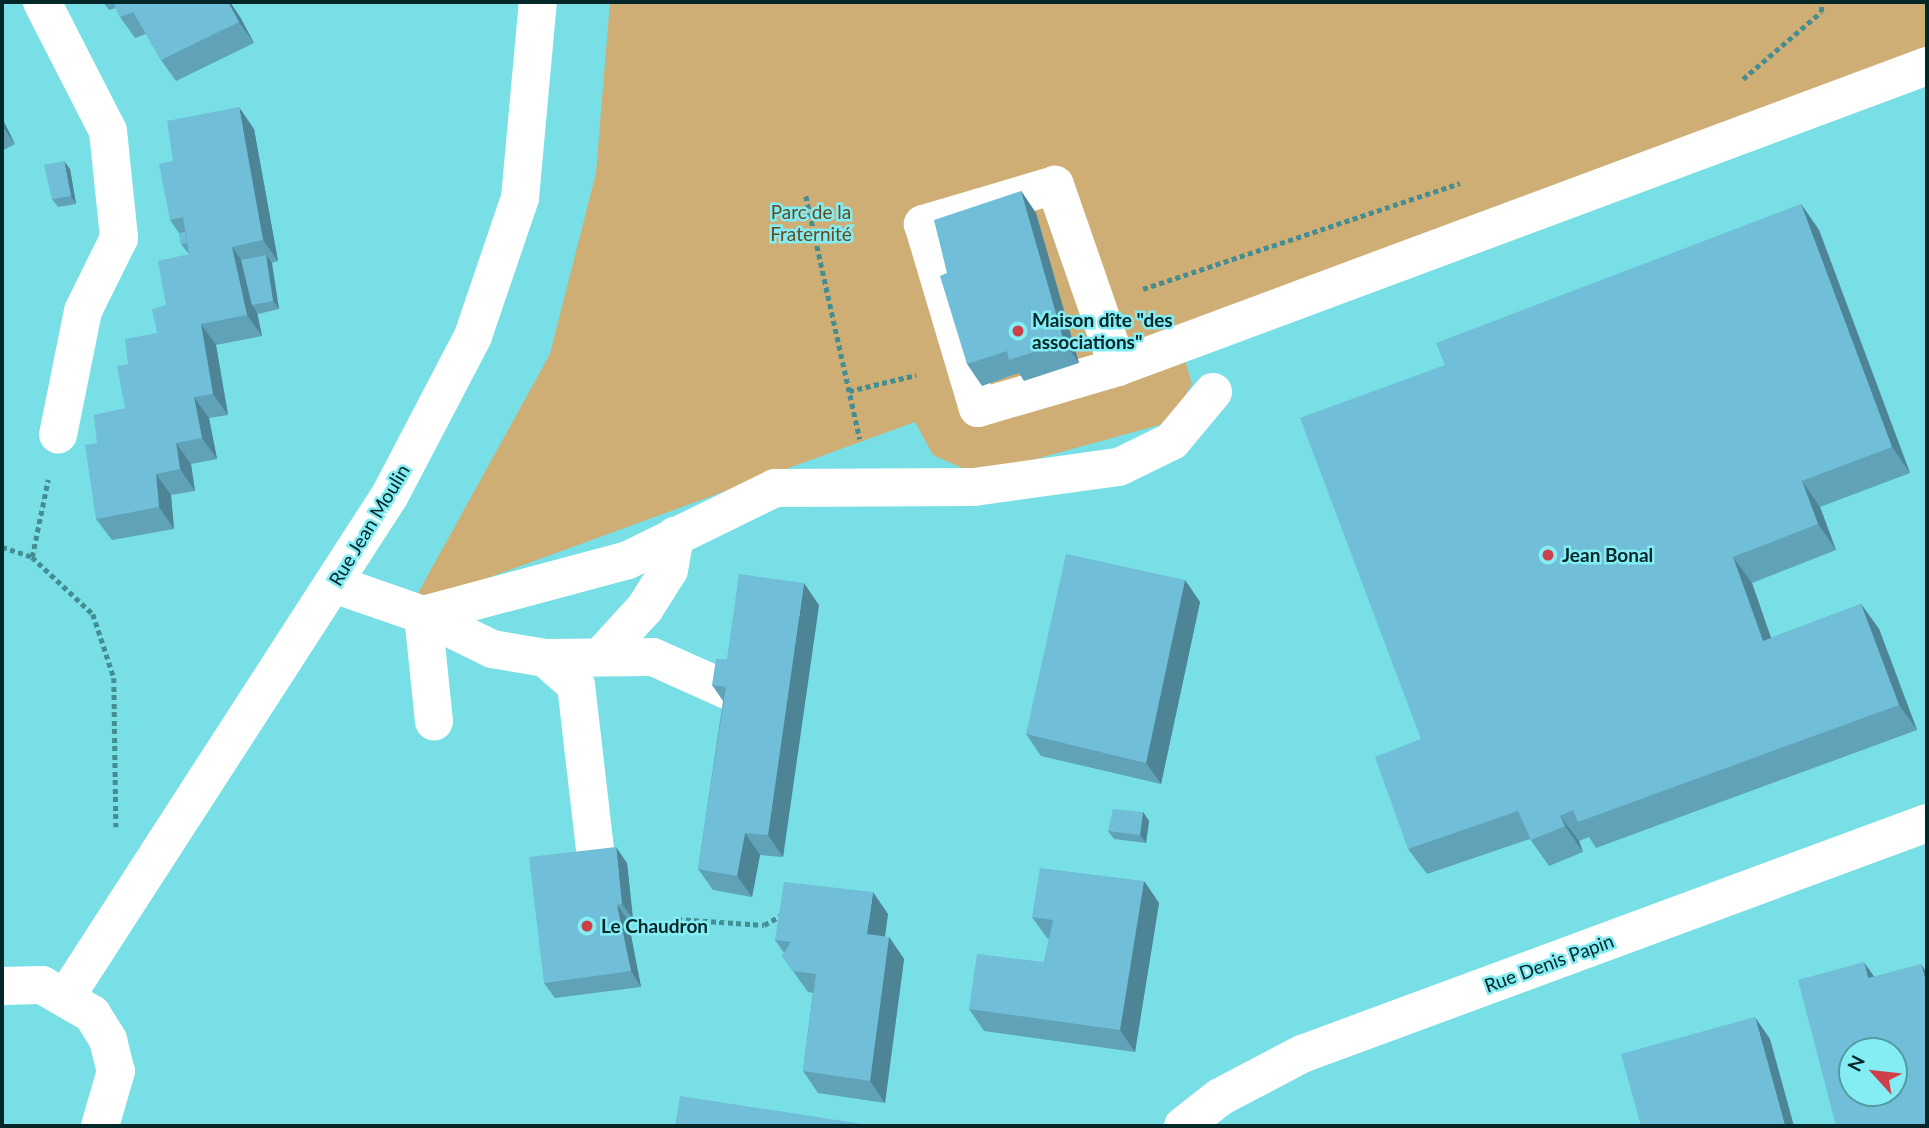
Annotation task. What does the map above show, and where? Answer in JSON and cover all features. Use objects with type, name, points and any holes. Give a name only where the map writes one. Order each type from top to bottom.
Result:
[{"type":"street","points":[[42,2],[108,131],[119,238],[83,311],[58,435]]},
{"type":"street","name":"Rue Jean Moulin","points":[[67,995],[390,495],[473,336],[520,198],[538,2]]},
{"type":"street","points":[[1118,367],[1055,186],[923,224],[978,408],[1118,367],[1927,66]]},
{"type":"street","points":[[423,615],[628,560],[775,488],[974,487],[1119,467],[1172,441],[1213,392]]},
{"type":"street","points":[[600,657],[651,598],[669,570],[675,536]]},
{"type":"street","points":[[334,584],[423,615],[492,649],[545,658],[653,657],[729,691]]},
{"type":"street","points":[[423,615],[434,721]]},
{"type":"street","points":[[545,658],[576,685],[597,866]]},
{"type":"street","name":"Rue Denis Papin","points":[[1183,1126],[1220,1097],[1302,1054],[1927,822]]},
{"type":"street","points":[[2,986],[42,985],[67,995],[92,1014],[108,1040],[116,1071],[100,1126]]},
{"type":"path","points":[[1731,88],[1821,12],[1822,2]]},
{"type":"path","points":[[1096,305],[1474,178]]},
{"type":"path","points":[[806,195],[870,488]]},
{"type":"path","points":[[849,391],[965,363]]},
{"type":"path","points":[[32,557],[58,435]]},
{"type":"path","points":[[2,547],[32,557],[93,614],[114,678],[116,837]]},
{"type":"path","points":[[677,919],[764,925],[785,914],[788,904]]},
{"type":"green space","name":"Parc de la Fraternité","points":[[610,2],[1927,2],[1927,50],[1175,326],[1192,384],[1170,422],[978,475],[933,455],[915,422],[446,593],[417,595],[550,354],[596,173]]},
{"type":"building","points":[[113,2],[228,2],[239,22],[161,60],[133,12],[120,17]]},
{"type":"building","points":[[239,107],[263,240],[232,247],[247,315],[201,324],[213,394],[194,397],[202,438],[176,443],[180,469],[156,474],[159,507],[96,519],[85,445],[97,443],[94,415],[125,408],[117,366],[128,364],[125,339],[157,333],[152,309],[166,305],[158,261],[189,254],[183,217],[170,220],[159,164],[173,161],[167,121]]},
{"type":"building","points":[[64,161],[71,196],[52,199],[44,165]]},
{"type":"building","name":"Maison dîte \"des associations\"","points":[[1021,191],[1064,342],[1009,360],[1007,351],[967,364],[940,276],[947,273],[934,220]]},
{"type":"building","points":[[1801,204],[1892,447],[1802,481],[1818,524],[1733,557],[1763,641],[1861,604],[1899,705],[1578,822],[1573,810],[1560,816],[1565,826],[1531,840],[1518,811],[1408,849],[1375,757],[1421,739],[1300,418],[1445,365],[1436,343]]},
{"type":"building","points":[[185,232],[187,243],[181,244],[179,233]]},
{"type":"building","points":[[266,255],[273,301],[252,305],[241,260]]},
{"type":"building","points":[[1066,554],[1185,580],[1146,763],[1026,734]]},
{"type":"building","points":[[739,574],[804,583],[768,835],[745,833],[737,876],[698,869],[726,687],[712,685],[716,659],[727,659]]},
{"type":"building","points":[[1113,809],[1143,812],[1140,835],[1108,831]]},
{"type":"building","name":"Le Chaudron","points":[[616,847],[622,904],[617,905],[631,971],[544,983],[529,857]]},
{"type":"building","points":[[1040,868],[1144,881],[1120,1030],[969,1009],[977,954],[1044,962],[1053,920],[1032,917]]},
{"type":"building","points":[[784,882],[873,892],[867,934],[889,937],[870,1081],[803,1071],[816,974],[793,971],[782,956],[791,942],[775,940]]},
{"type":"building","points":[[1864,962],[1868,978],[1921,964],[1927,986],[1927,1126],[1836,1126],[1798,980]]},
{"type":"building","points":[[1755,1017],[1785,1126],[1641,1126],[1621,1054]]},
{"type":"building","points":[[680,1096],[875,1126],[675,1126]]},
{"type":"place","name":"Maison dîte \"des associations\"","points":[[1018,331]]},
{"type":"place","name":"Jean Bonal","points":[[1548,555]]},
{"type":"place","name":"Le Chaudron","points":[[587,926]]}]
